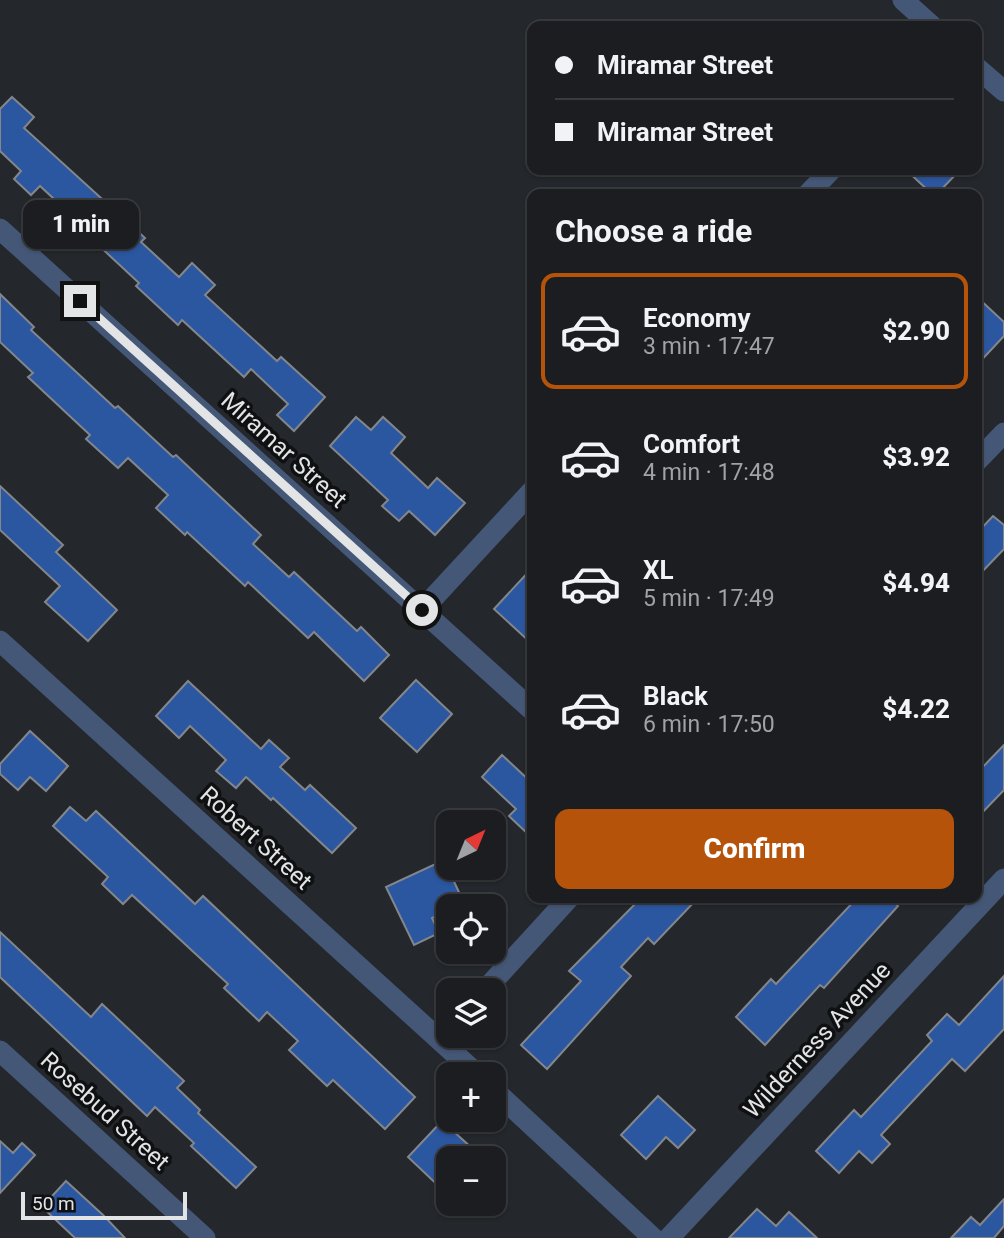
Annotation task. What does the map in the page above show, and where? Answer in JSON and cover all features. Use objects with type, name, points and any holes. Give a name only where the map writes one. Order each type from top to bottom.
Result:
[{"type":"street","points":[[903,0],[926,21]]},
{"type":"street","points":[[982,72],[1004,91]]},
{"type":"street","points":[[813,189],[826,175]]},
{"type":"street","name":"Miramar Street","points":[[0,229],[527,705]]},
{"type":"street","points":[[982,456],[1004,433]]},
{"type":"street","points":[[422,610],[527,496]]},
{"type":"street","name":"Robert Street","points":[[0,641],[436,1029]]},
{"type":"street","name":"Wilderness Avenue","points":[[982,903],[1004,879]]},
{"type":"street","points":[[496,978],[564,903]]},
{"type":"street","name":"Wilderness Avenue","points":[[669,1238],[982,903]]},
{"type":"street","name":"Robert Street","points":[[454,1048],[467,1062]]},
{"type":"street","name":"Rosebud Street","points":[[0,1051],[205,1238]]},
{"type":"street","points":[[506,1101],[653,1238]]},
{"type":"building","points":[[12,97],[34,117],[24,128],[145,238],[141,242],[179,277],[192,263],[215,285],[205,295],[277,361],[281,357],[325,397],[294,431],[277,415],[288,404],[251,369],[244,377],[182,320],[178,325],[136,286],[139,283],[81,229],[83,226],[40,186],[31,195],[14,179],[21,171],[0,151],[0,109]]},
{"type":"building","points":[[911,175],[955,175],[942,189],[927,189]]},
{"type":"building","points":[[0,294],[34,327],[31,330],[115,408],[118,406],[173,457],[176,455],[261,535],[253,544],[289,577],[294,572],[357,631],[361,627],[389,655],[364,681],[314,632],[308,638],[248,582],[245,586],[187,532],[185,535],[156,508],[168,495],[128,458],[118,468],[86,439],[90,435],[28,377],[33,373],[0,342]]},
{"type":"building","points":[[982,302],[1004,322],[1004,336],[982,360]]},
{"type":"building","points":[[356,417],[371,430],[383,417],[405,437],[391,453],[428,488],[437,478],[465,503],[435,535],[409,511],[399,521],[382,506],[388,500],[330,446]]},
{"type":"building","points":[[0,486],[63,545],[56,552],[117,610],[88,641],[45,602],[60,586],[0,530]]},
{"type":"building","points":[[993,516],[1004,525],[1004,549],[982,572],[982,528]]},
{"type":"building","points":[[527,573],[527,639],[494,609]]},
{"type":"building","points":[[416,680],[452,714],[417,752],[380,718]]},
{"type":"building","points":[[188,681],[261,749],[269,740],[289,758],[280,767],[305,790],[310,785],[356,828],[332,853],[273,798],[271,800],[246,777],[236,788],[216,771],[226,760],[190,726],[179,738],[156,716]]},
{"type":"building","points":[[30,731],[68,766],[46,791],[30,777],[18,790],[0,774],[0,764]]},
{"type":"building","points":[[1004,745],[1004,790],[982,813],[982,768]]},
{"type":"building","points":[[502,755],[527,778],[527,833],[509,816],[516,809],[482,777]]},
{"type":"building","points":[[70,807],[86,821],[96,811],[195,904],[203,896],[415,1097],[385,1129],[333,1080],[327,1086],[289,1050],[298,1041],[267,1012],[259,1021],[224,988],[228,984],[132,895],[123,904],[102,884],[108,877],[53,826]]},
{"type":"building","points":[[436,864],[436,880],[453,880],[460,894],[436,894],[436,916],[432,918],[436,934],[414,945],[386,887]]},
{"type":"building","points":[[636,903],[693,903],[654,944],[648,938],[621,967],[631,976],[547,1069],[521,1045],[581,981],[569,971]]},
{"type":"building","points":[[852,903],[895,903],[898,906],[824,988],[820,985],[765,1045],[736,1017],[771,979],[776,984]]},
{"type":"building","points":[[0,932],[91,1017],[102,1004],[184,1081],[177,1088],[200,1110],[198,1113],[256,1167],[236,1188],[191,1146],[194,1143],[155,1107],[147,1116],[0,977]]},
{"type":"building","points":[[1004,976],[1004,1029],[965,1071],[952,1059],[881,1135],[890,1144],[872,1163],[859,1151],[839,1173],[816,1151],[854,1110],[861,1117],[932,1041],[927,1035],[947,1014],[959,1025]]},
{"type":"building","points":[[658,1096],[695,1130],[678,1148],[666,1137],[646,1159],[621,1135]]},
{"type":"building","points":[[436,1127],[436,1132],[454,1132],[470,1146],[436,1146],[436,1184],[408,1157]]},
{"type":"building","points":[[0,1141],[13,1153],[22,1143],[35,1155],[0,1193]]},
{"type":"building","points":[[66,1181],[125,1238],[75,1238],[42,1207]]},
{"type":"building","points":[[1004,1199],[1004,1226],[994,1238],[951,1238],[971,1217],[980,1225]]},
{"type":"building","points":[[757,1209],[776,1226],[789,1212],[817,1238],[729,1238]]},
{"type":"route","points":[[80,301],[422,610]]}]
